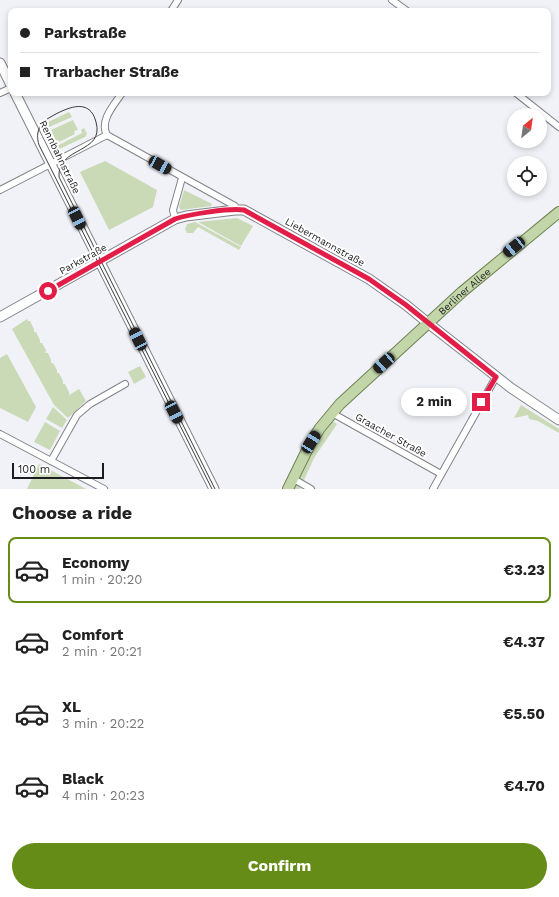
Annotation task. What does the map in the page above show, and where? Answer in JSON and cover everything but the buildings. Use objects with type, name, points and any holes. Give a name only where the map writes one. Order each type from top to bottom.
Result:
[{"type":"main road","name":"Berliner Allee","points":[[288,489],[292,478],[311,442],[332,413],[487,269],[559,212]]},
{"type":"street","points":[[392,0],[404,8]]},
{"type":"street","points":[[0,63],[8,79]]},
{"type":"street","name":"Rennbahnstraße","points":[[17,96],[214,489]]},
{"type":"street","points":[[0,190],[107,135],[104,130],[106,119],[120,96]]},
{"type":"street","points":[[520,96],[559,127]]},
{"type":"street","name":"Liebermannstraße","points":[[107,135],[182,178],[235,206],[235,210],[244,210],[364,276],[406,305],[496,377],[559,420]]},
{"type":"street","points":[[175,219],[173,210],[182,178]]},
{"type":"street","name":"Parkstraße","points":[[0,317],[100,263],[175,219],[186,216],[235,210]]},
{"type":"street","points":[[433,489],[496,377]]},
{"type":"street","points":[[51,461],[77,415],[90,404],[125,384]]},
{"type":"street","name":"Graacher Straße","points":[[332,413],[441,474]]},
{"type":"street","points":[[0,434],[104,489]]},
{"type":"street","points":[[292,478],[311,489]]},
{"type":"green space","points":[[69,112],[72,117],[47,128],[48,130],[45,132],[42,127],[44,124]]},
{"type":"green space","points":[[73,120],[78,130],[74,131],[75,134],[57,143],[51,130]]},
{"type":"green space","points":[[84,128],[87,134],[85,137],[55,151],[51,144],[54,142],[57,146],[82,133],[81,130]]},
{"type":"green space","points":[[105,161],[157,190],[153,207],[109,230],[80,172]]},
{"type":"green space","points":[[184,190],[212,204],[211,206],[181,210],[179,207]]},
{"type":"green space","points":[[237,218],[253,226],[241,246],[198,222]]},
{"type":"green space","points":[[195,222],[241,247],[239,250],[198,227],[193,233],[187,233],[185,229],[187,224]]},
{"type":"green space","points":[[27,319],[30,321],[34,332],[36,332],[40,340],[40,343],[42,343],[46,350],[45,353],[48,353],[51,363],[53,363],[57,373],[59,373],[63,384],[65,384],[69,392],[69,395],[79,389],[86,401],[68,418],[54,405],[12,329]]},
{"type":"green space","points":[[7,354],[36,407],[28,422],[0,408],[0,358]]},
{"type":"green space","points":[[140,366],[146,377],[134,384],[128,372]]},
{"type":"green space","points":[[521,405],[559,429],[559,433],[538,421],[529,419],[528,415],[514,418]]},
{"type":"green space","points":[[53,407],[67,420],[62,428],[46,419]]},
{"type":"green space","points":[[331,420],[337,424],[314,458],[300,489],[293,489],[315,443]]},
{"type":"green space","points":[[45,422],[60,431],[50,450],[34,442]]},
{"type":"green space","points":[[39,464],[86,489],[27,489]]},
{"type":"tram line","points":[[212,489],[39,145],[38,133],[42,123],[66,109],[78,106],[89,110],[93,114],[96,122],[97,132],[94,140],[65,160],[60,167],[59,177],[215,489]]},
{"type":"route","points":[[48,291],[100,263],[175,219],[221,211],[244,210],[339,261],[369,279],[406,305],[496,377],[481,402]]}]
